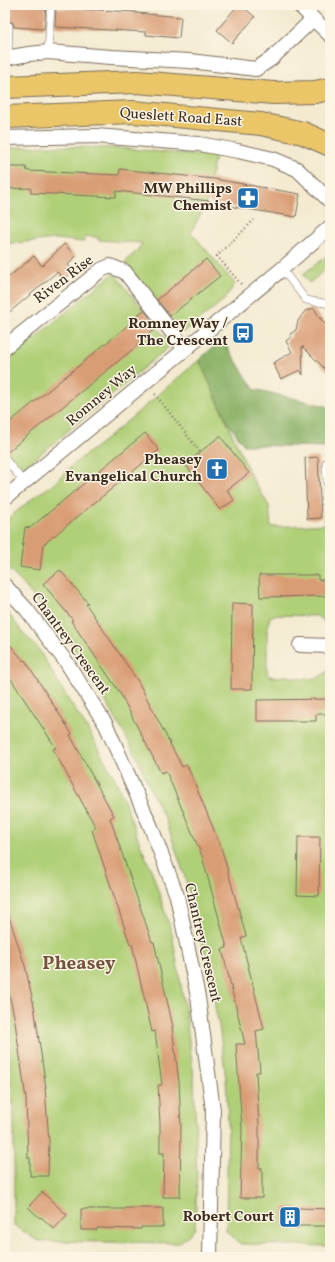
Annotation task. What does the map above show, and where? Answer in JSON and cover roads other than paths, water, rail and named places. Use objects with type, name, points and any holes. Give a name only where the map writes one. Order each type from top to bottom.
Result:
[{"type":"highway","name":"Queslett Road East","points":[[5,87],[137,82],[273,93],[315,92],[330,89]]},
{"type":"highway","name":"Queslett Road East","points":[[5,117],[133,112],[261,124],[303,134],[330,145]]},
{"type":"street","points":[[299,5],[328,36]]},
{"type":"street","points":[[6,58],[48,52],[190,61],[256,70],[275,56],[313,19]]},
{"type":"street","points":[[5,138],[96,136],[199,144],[230,150],[273,159],[297,169],[330,201]]},
{"type":"street","name":"Romney Way","points":[[5,498],[250,296],[330,227]]},
{"type":"street","name":"Riven Rise","points":[[5,347],[101,270],[110,266],[125,272],[185,349]]},
{"type":"street","name":"Chantrey Crescent","points":[[5,586],[27,610],[67,663],[106,725],[150,827],[177,896],[198,997],[213,1110],[210,1257]]},
{"type":"street","points":[[300,645],[330,646]]},
{"type":"lane","points":[[48,52],[51,5]]},
{"type":"lane","points":[[6,58],[9,26]]},
{"type":"lane","points":[[282,269],[306,300],[330,304]]},
{"type":"lane","points":[[5,459],[24,482]]},
{"type":"lane","points":[[326,463],[330,521]]},
{"type":"place","name":"MW Phillips Chemist","points":[[248,198]]},
{"type":"place","name":"Romney Way / The Crescent","points":[[243,333]]},
{"type":"place","name":"Pheasey Evangelical Church","points":[[217,469]]},
{"type":"place","name":"Robert Court","points":[[290,1217]]},
{"type":"district","name":"Pheasey","points":[[79,964]]}]
